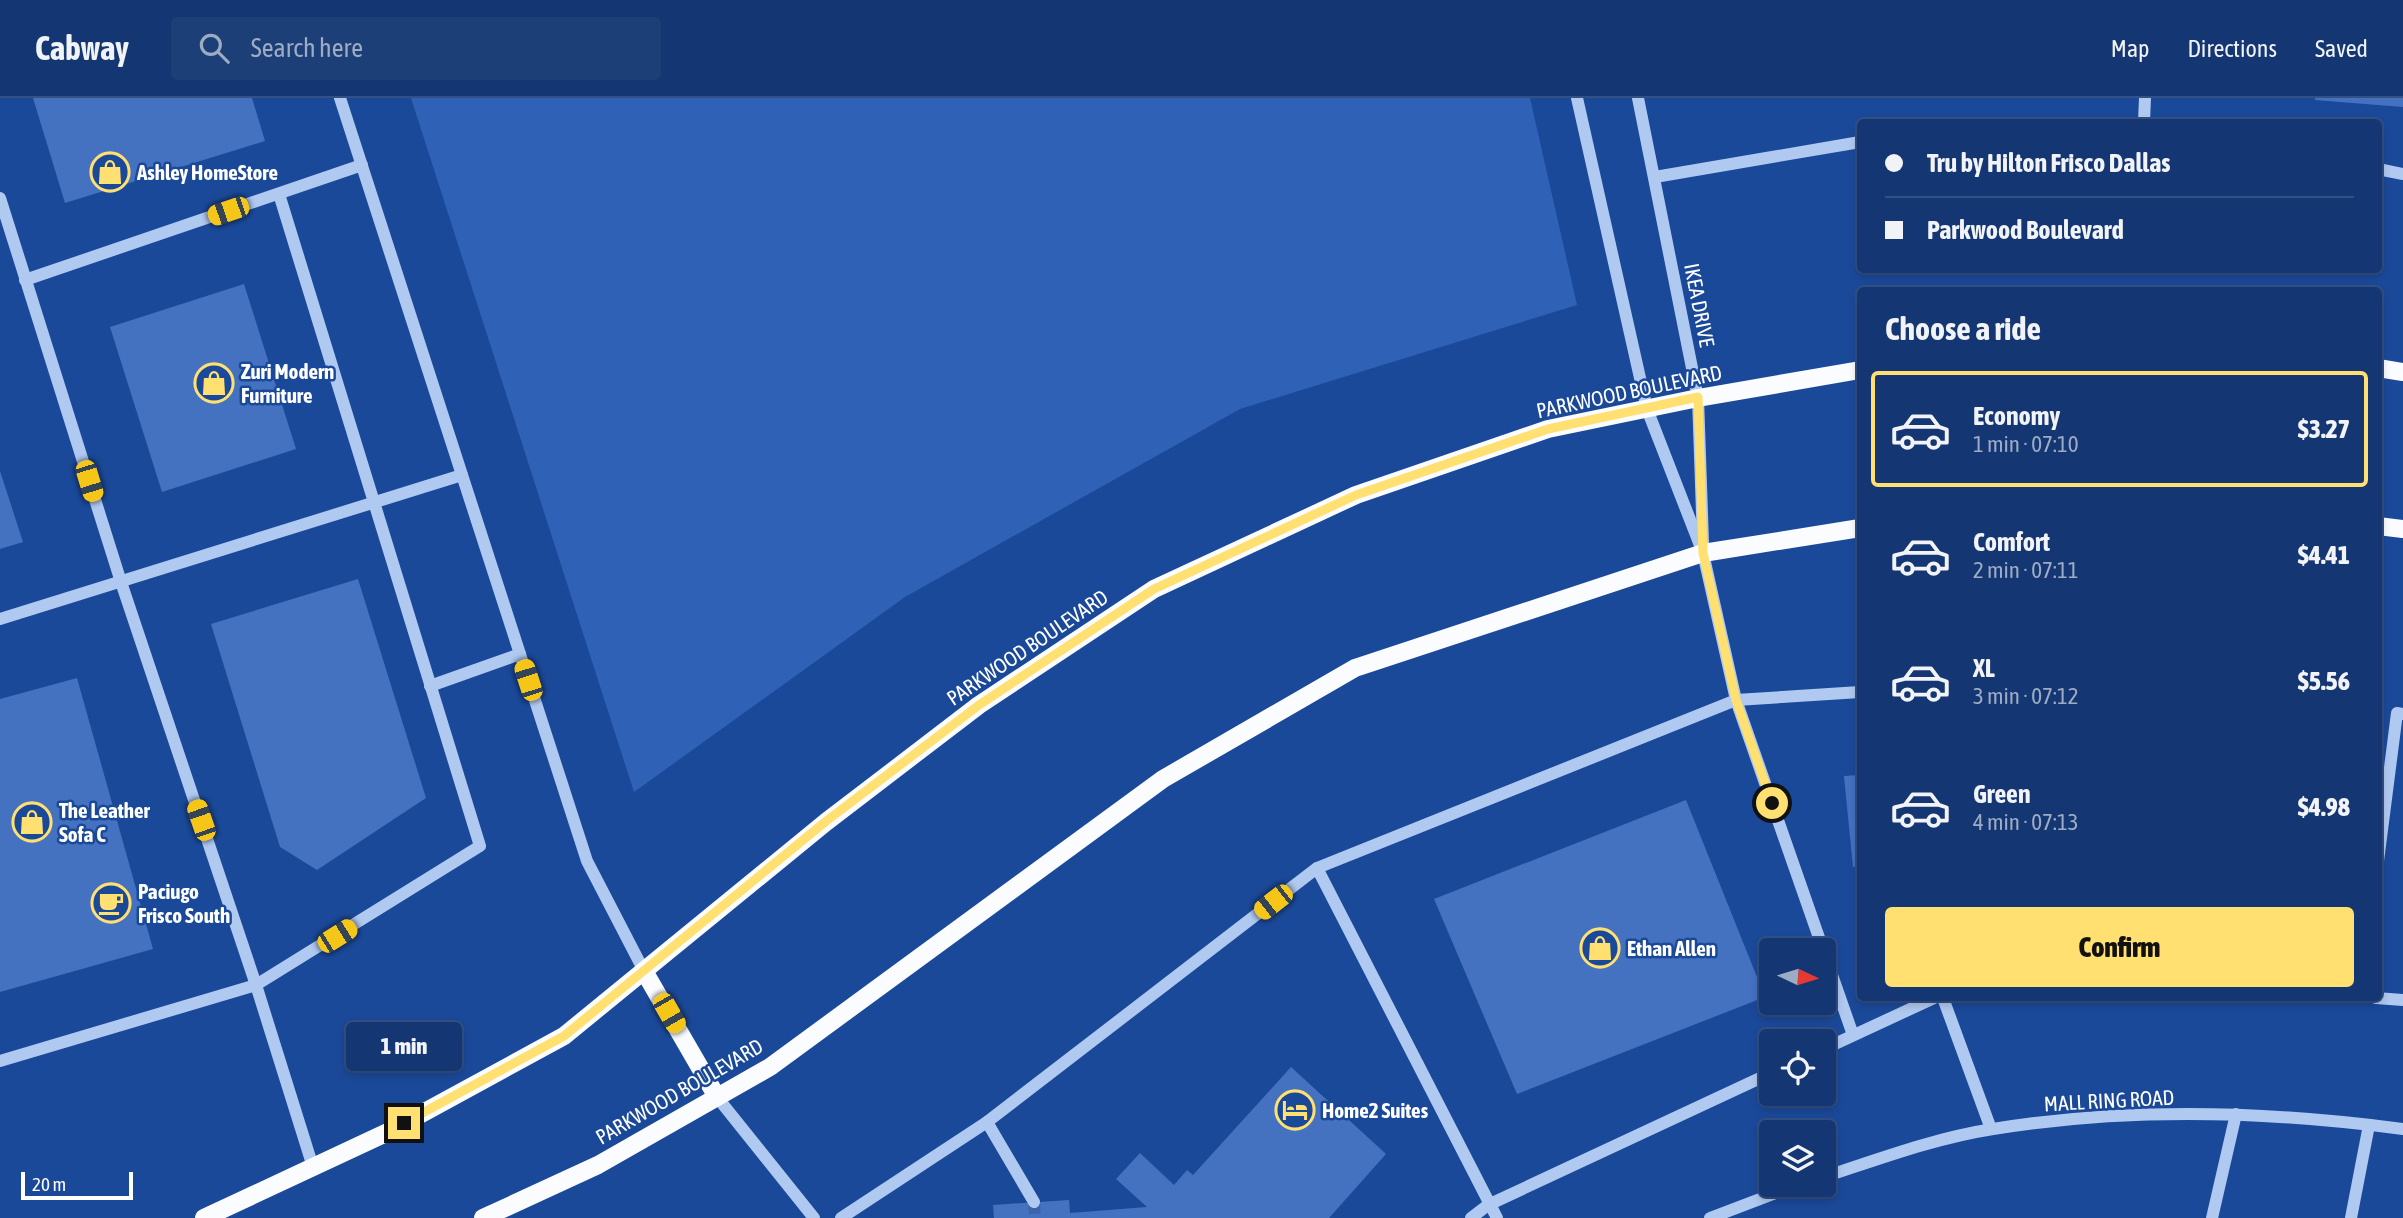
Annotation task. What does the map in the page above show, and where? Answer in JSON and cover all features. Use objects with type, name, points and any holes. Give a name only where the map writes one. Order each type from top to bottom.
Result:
[{"type":"main road","points":[[2382,369],[2403,372]]},
{"type":"main road","name":"PARKWOOD BOULEVARD","points":[[204,1218],[388,1132],[564,1036],[825,822],[979,705],[1154,589],[1356,495],[1548,429],[1698,397],[1857,370]]},
{"type":"main road","points":[[2382,526],[2403,529]]},
{"type":"main road","name":"PARKWOOD BOULEVARD","points":[[483,1218],[598,1165],[770,1067],[1163,779],[1355,668],[1703,553],[1857,528]]},
{"type":"main road","points":[[644,971],[718,1097]]},
{"type":"street","points":[[340,98],[587,861],[644,971]]},
{"type":"street","points":[[1577,98],[1647,409],[1703,553],[1736,700],[1853,1035]]},
{"type":"street","name":"IKEA DRIVE","points":[[1638,98],[1698,397],[1703,553]]},
{"type":"street","points":[[2144,119],[2145,98]]},
{"type":"street","points":[[1655,177],[1857,143]]},
{"type":"street","points":[[25,280],[362,165]]},
{"type":"street","points":[[2382,170],[2403,174]]},
{"type":"street","points":[[0,1061],[257,985],[480,846],[279,194]]},
{"type":"street","points":[[0,198],[121,582],[257,985],[313,1167]]},
{"type":"street","points":[[0,619],[462,475]]},
{"type":"street","points":[[430,686],[520,654]]},
{"type":"street","points":[[841,1218],[987,1122],[1317,868],[1736,700],[1857,692]]},
{"type":"street","points":[[2382,830],[2397,713],[2403,714]]},
{"type":"street","points":[[1317,868],[1497,1218]]},
{"type":"street","points":[[2382,998],[2403,1000]]},
{"type":"street","points":[[1836,1043],[1927,1001]]},
{"type":"street","points":[[1944,1001],[1991,1129]]},
{"type":"street","points":[[1471,1218],[1488,1205],[1759,1079]]},
{"type":"street","points":[[718,1097],[814,1218]]},
{"type":"street","points":[[2212,1218],[2236,1114]]},
{"type":"street","name":"MALL RING ROAD","points":[[1836,1173],[1932,1142],[1991,1129],[2117,1116],[2236,1114],[2403,1129]]},
{"type":"street","points":[[987,1122],[1034,1202]]},
{"type":"street","points":[[2351,1218],[2369,1125]]},
{"type":"street","points":[[1710,1218],[1765,1197]]},
{"type":"shaded area","points":[[411,98],[1530,98],[1577,305],[1240,409],[905,597],[634,792]]},
{"type":"building","name":"Ashley HomeStore","points":[[33,98],[252,98],[265,141],[65,203]]},
{"type":"building","points":[[2403,98],[2403,107],[2315,100]]},
{"type":"building","points":[[244,284],[296,449],[162,492],[110,327]]},
{"type":"building","points":[[0,471],[23,542],[0,549]]},
{"type":"building","points":[[358,579],[426,798],[317,870],[280,847],[211,624]]},
{"type":"building","points":[[77,678],[153,949],[0,992],[0,699]]},
{"type":"building","points":[[1857,775],[1857,866],[1853,867],[1844,776]]},
{"type":"building","name":"Ethan Allen","points":[[1686,800],[1759,982],[1759,999],[1517,1094],[1434,899]]},
{"type":"building","name":"Home2 Suites","points":[[1291,1067],[1386,1154],[1329,1218],[994,1218],[993,1205],[1069,1200],[1070,1213],[1147,1207],[1116,1179],[1140,1153],[1174,1185],[1187,1170],[1193,1175]]},
{"type":"tunnel","points":[[1034,1202],[1035,1218]]},
{"type":"place","name":"Ashley HomeStore","points":[[110,172]]},
{"type":"place","name":"Zuri Modern Furniture","points":[[214,383]]},
{"type":"place","name":"The Leather Sofa C","points":[[32,822]]},
{"type":"place","name":"Paciugo Frisco South","points":[[111,903]]},
{"type":"place","name":"Ethan Allen","points":[[1600,948]]},
{"type":"place","name":"Home2 Suites","points":[[1295,1110]]},
{"type":"route","points":[[404,1123],[564,1036],[825,822],[979,705],[1154,589],[1356,495],[1548,429],[1698,397],[1703,553],[1736,700],[1772,803]]}]
